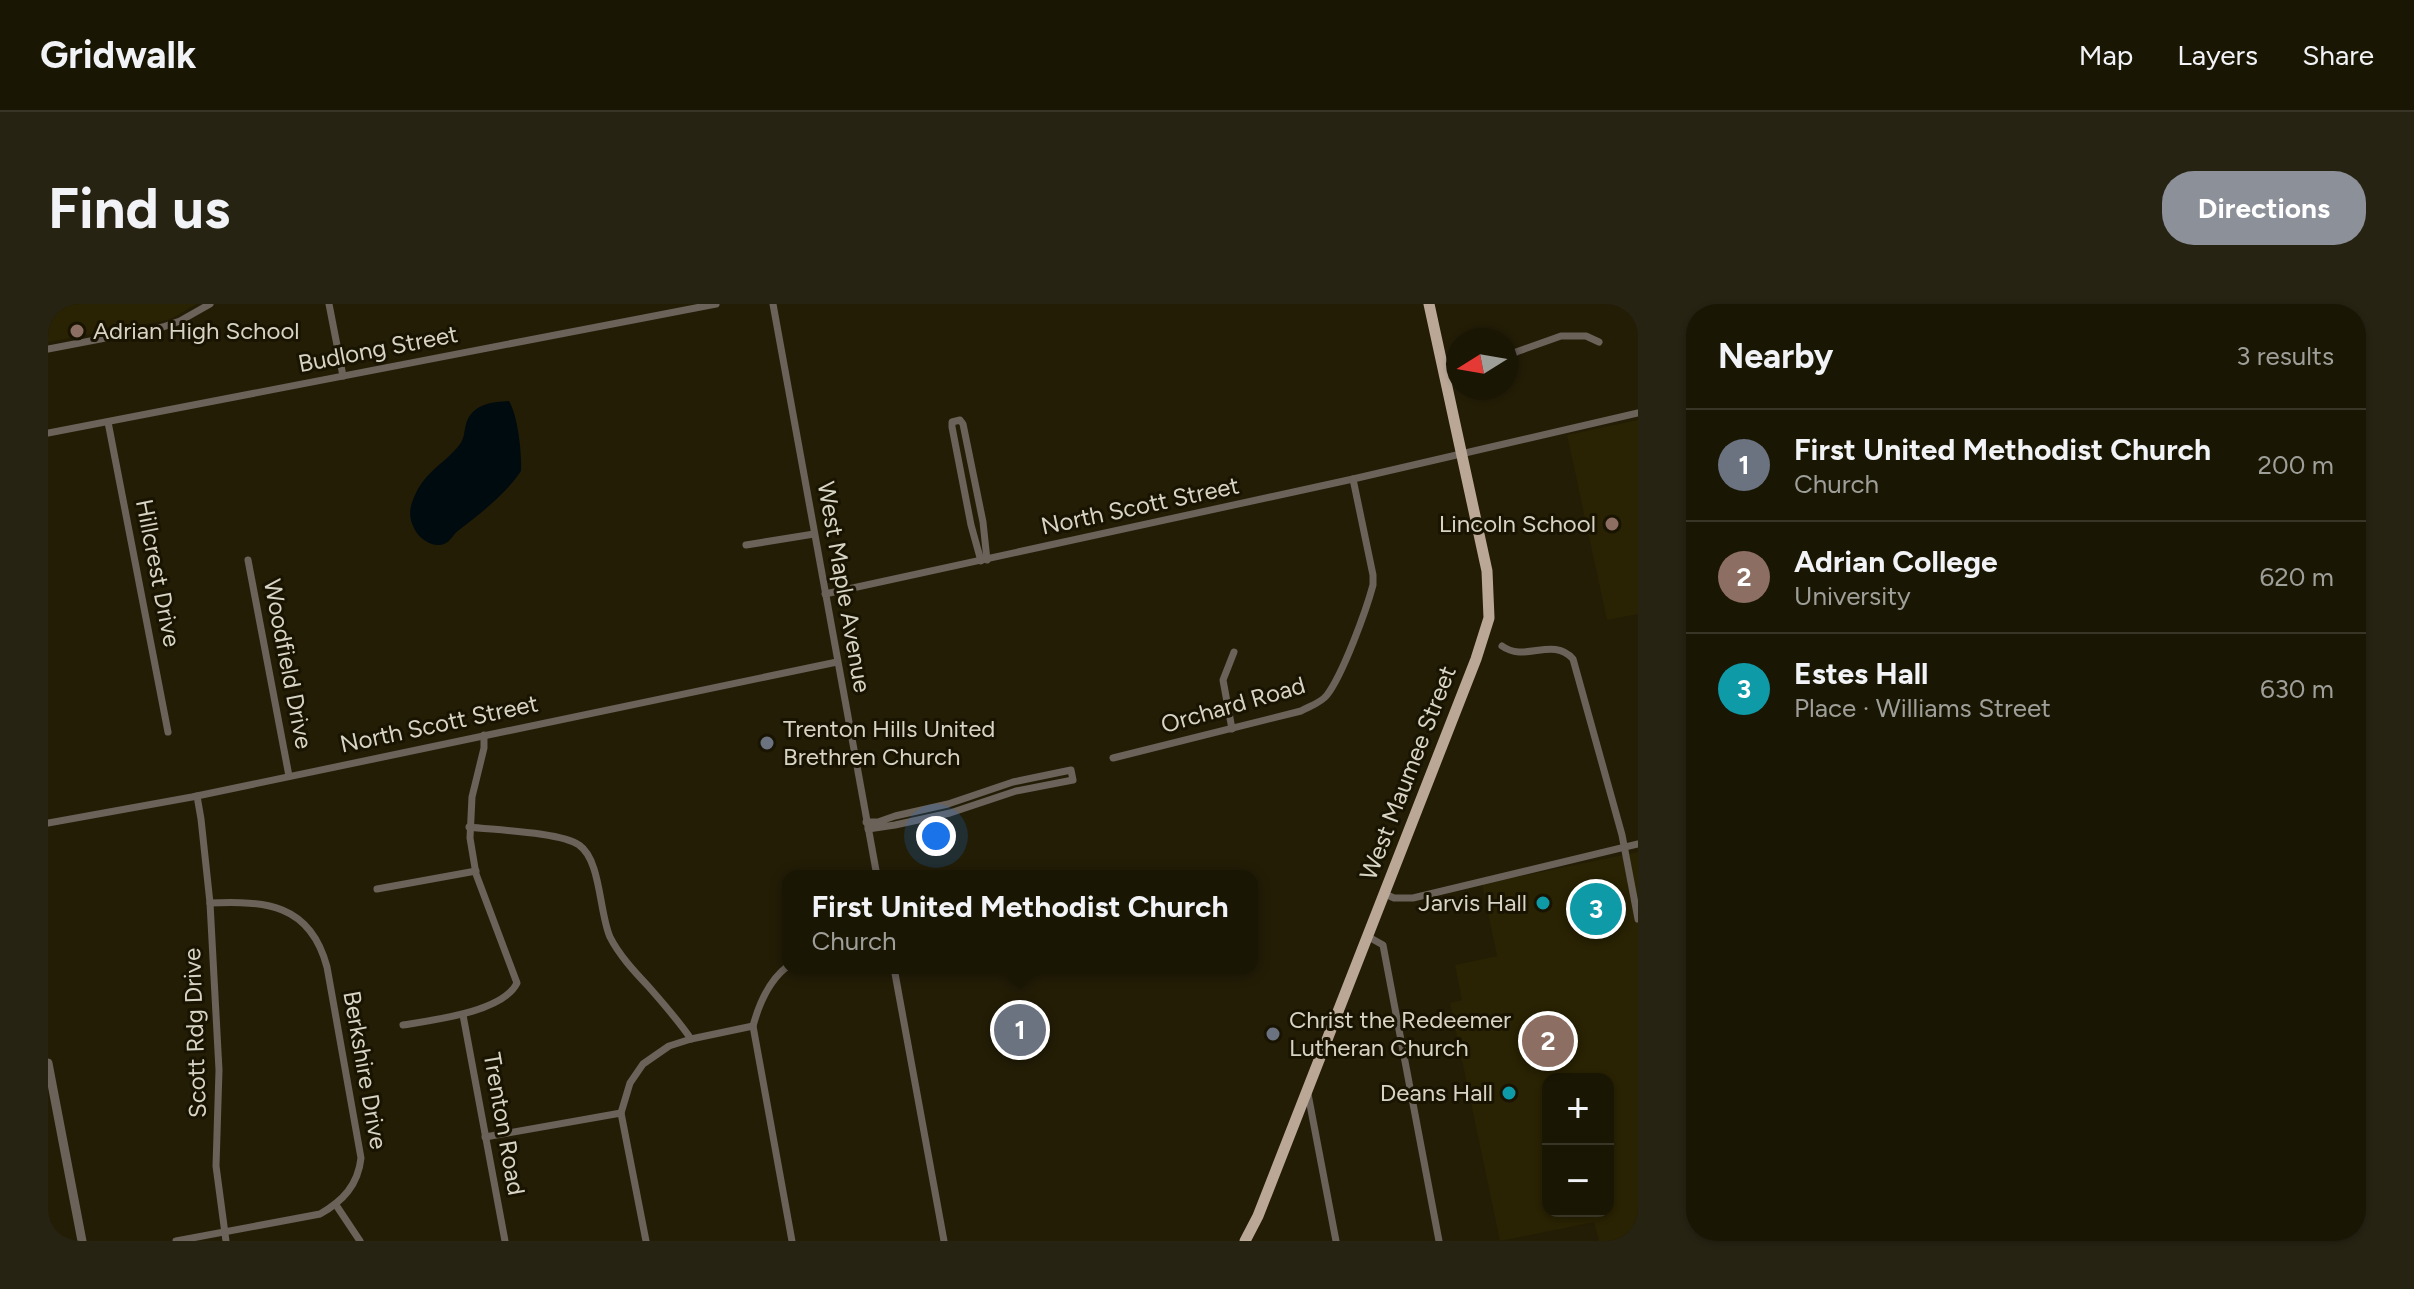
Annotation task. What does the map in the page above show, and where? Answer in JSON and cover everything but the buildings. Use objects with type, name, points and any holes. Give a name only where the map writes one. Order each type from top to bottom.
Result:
[{"type":"main road","name":"West Maumee Street","points":[[1429,304],[1446,362]]},
{"type":"main road","name":"West Maumee Street","points":[[1245,1241],[1258,1216],[1385,894],[1489,618],[1487,571],[1455,400]]},
{"type":"street","points":[[48,349],[163,327],[210,304]]},
{"type":"street","points":[[329,304],[343,376]]},
{"type":"street","name":"Budlong Street","points":[[48,433],[716,304]]},
{"type":"street","name":"West Maple Avenue","points":[[773,304],[876,870]]},
{"type":"street","points":[[1518,351],[1561,336],[1586,336],[1599,342]]},
{"type":"street","name":"North Scott Street","points":[[825,594],[1463,455],[1638,413]]},
{"type":"street","points":[[960,420],[973,474],[984,561],[971,525],[952,427],[952,422],[960,420]]},
{"type":"street","name":"Hillcrest Drive","points":[[108,422],[168,732]]},
{"type":"street","points":[[962,476],[973,474]]},
{"type":"street","name":"Orchard Road","points":[[1113,758],[1301,711],[1327,695],[1341,670],[1373,585],[1353,479]]},
{"type":"street","points":[[746,545],[814,534]]},
{"type":"street","name":"Woodfield Drive","points":[[248,560],[289,776]]},
{"type":"street","points":[[1502,646],[1516,653],[1552,647],[1567,652],[1573,659],[1625,848],[1638,919]]},
{"type":"street","points":[[1232,729],[1223,680],[1234,652]]},
{"type":"street","name":"North Scott Street","points":[[48,823],[194,796],[837,662]]},
{"type":"street","points":[[403,1025],[463,1015],[499,1001],[512,992],[517,983],[476,871],[469,827],[484,735]]},
{"type":"street","points":[[867,825],[895,825],[1016,791],[1073,780],[1071,770],[1013,782],[949,808]]},
{"type":"street","points":[[1013,782],[1016,791]]},
{"type":"street","name":"Scott Rdg Drive","points":[[194,796],[210,903],[219,1070],[216,1166],[225,1237]]},
{"type":"street","points":[[469,827],[548,836],[579,844],[593,864],[611,938],[627,963],[691,1039]]},
{"type":"street","points":[[1385,894],[1394,898],[1413,898],[1638,844]]},
{"type":"street","points":[[377,889],[476,871]]},
{"type":"street","name":"Berkshire Drive","points":[[210,903],[262,903],[280,908],[302,922],[315,937],[323,954],[361,1158],[355,1182],[336,1205]]},
{"type":"street","points":[[1367,936],[1383,945],[1439,1241]]},
{"type":"street","points":[[782,972],[772,982],[757,1010],[753,1026],[792,1241]]},
{"type":"street","points":[[895,974],[944,1241]]},
{"type":"street","name":"Trenton Road","points":[[463,1015],[505,1241]]},
{"type":"street","points":[[646,1241],[621,1113],[630,1083],[643,1064],[669,1046],[753,1026]]},
{"type":"street","points":[[48,1063],[82,1241]]},
{"type":"street","points":[[1307,1087],[1336,1241]]},
{"type":"street","points":[[485,1137],[621,1113]]},
{"type":"street","points":[[176,1241],[225,1237],[320,1214],[336,1205],[360,1241]]},
{"type":"shaded area","name":"Adrian High School","points":[[48,304],[196,304],[163,321],[48,342]]},
{"type":"shaded area","points":[[509,401],[519,435],[521,471],[500,496],[446,543],[436,545],[425,541],[417,533],[410,517],[411,504],[420,486],[460,444],[467,421],[475,410],[491,403]]},
{"type":"shaded area","name":"Lincoln School","points":[[1638,420],[1638,614],[1607,620],[1567,435]]},
{"type":"shaded area","points":[[1638,852],[1638,1241],[1599,1241],[1594,1222],[1500,1241],[1450,1003],[1462,1000],[1455,965],[1497,956],[1482,884]]},
{"type":"place","name":"Adrian High School","points":[[77,331]]},
{"type":"place","name":"Lincoln School","points":[[1612,524]]},
{"type":"place","name":"Trenton Hills United Brethren Church","points":[[767,743]]},
{"type":"place","name":"Jarvis Hall","points":[[1543,903]]},
{"type":"place","name":"Estes Hall","points":[[1596,909]]},
{"type":"place","name":"First United Methodist Church","points":[[1020,1030]]},
{"type":"place","name":"Christ the Redeemer Lutheran Church","points":[[1273,1034]]},
{"type":"place","name":"Adrian College","points":[[1548,1041]]},
{"type":"place","name":"Deans Hall","points":[[1509,1093]]}]
